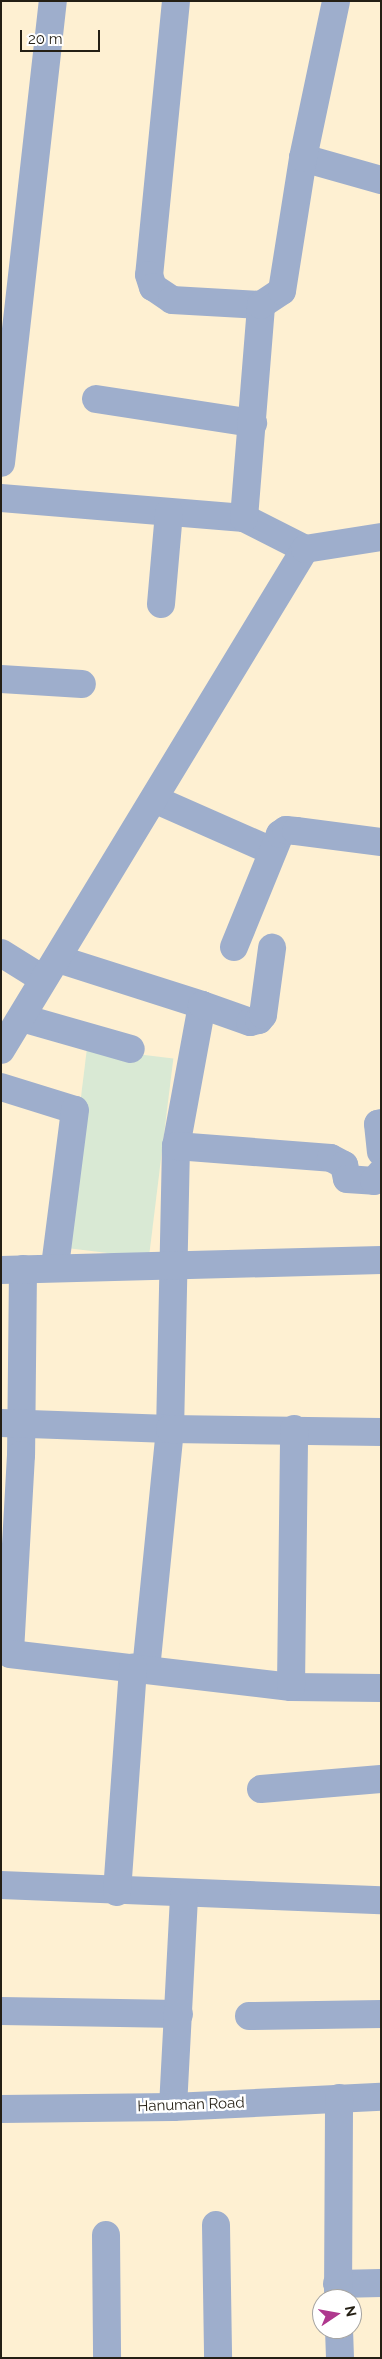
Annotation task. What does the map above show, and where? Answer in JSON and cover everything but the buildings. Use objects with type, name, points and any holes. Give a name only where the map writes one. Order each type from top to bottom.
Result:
[{"type":"street","points":[[1,463],[52,1]]},
{"type":"street","points":[[176,1],[148,275],[153,287],[172,300],[261,305],[282,291],[303,158],[336,1]]},
{"type":"street","points":[[303,158],[381,180]]},
{"type":"street","points":[[244,518],[261,305]]},
{"type":"street","points":[[96,399],[253,423]]},
{"type":"street","points":[[1,498],[244,518],[305,549],[381,537]]},
{"type":"street","points":[[161,604],[169,512]]},
{"type":"street","points":[[1,1050],[305,549]]},
{"type":"street","points":[[1,679],[82,684]]},
{"type":"street","points":[[154,799],[272,851]]},
{"type":"street","points":[[234,947],[280,834],[286,830],[381,842]]},
{"type":"street","points":[[1,953],[51,969],[202,1005],[250,1022],[259,1020],[263,1015],[272,948]]},
{"type":"street","points":[[117,1892],[140,1669],[170,1429],[176,1146],[202,1005]]},
{"type":"street","points":[[22,1018],[131,1049]]},
{"type":"street","points":[[1,1087],[75,1110],[55,1267]]},
{"type":"street","points":[[381,1123],[378,1124],[381,1152]]},
{"type":"street","points":[[176,1146],[331,1158],[344,1165],[347,1178],[374,1181],[381,1173]]},
{"type":"street","points":[[381,1260],[12,1269],[6,1654],[291,1687],[381,1688]]},
{"type":"street","points":[[11,1423],[170,1429],[294,1429],[381,1432]]},
{"type":"street","points":[[291,1687],[294,1429]]},
{"type":"street","points":[[261,1789],[381,1779]]},
{"type":"street","points":[[1,1885],[184,1895],[381,1900]]},
{"type":"street","points":[[172,2107],[184,1895]]},
{"type":"street","points":[[1,2011],[178,2014]]},
{"type":"street","points":[[249,2016],[381,2014]]},
{"type":"street","name":"Hanuman Road","points":[[1,2109],[172,2107],[381,2096]]},
{"type":"street","points":[[337,2289],[338,2098]]},
{"type":"street","points":[[216,2225],[218,2358]]},
{"type":"street","points":[[106,2235],[107,2358]]},
{"type":"street","points":[[348,2289],[381,2283]]},
{"type":"street","points":[[339,2339],[340,2358]]},
{"type":"green space","points":[[87,1048],[173,1059],[149,1258],[63,1248]]}]
